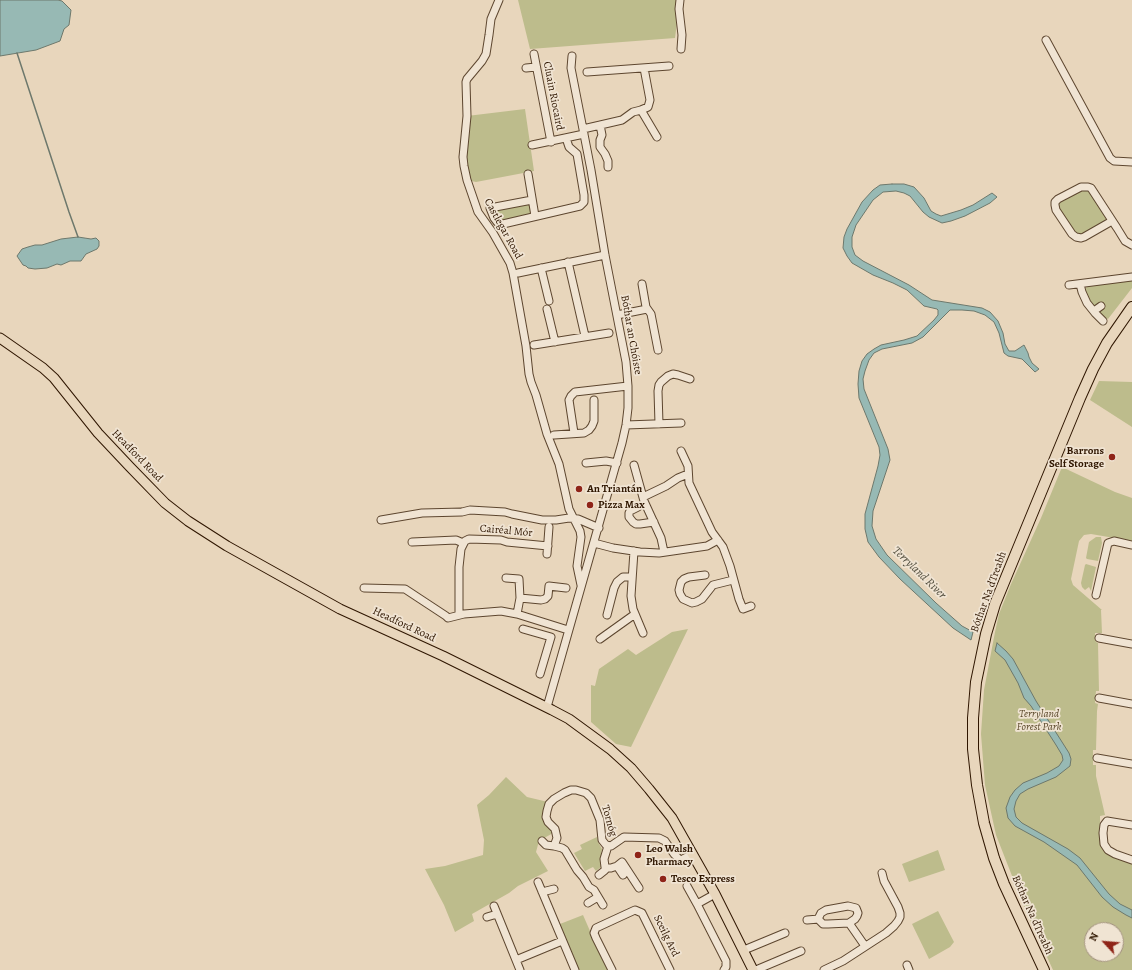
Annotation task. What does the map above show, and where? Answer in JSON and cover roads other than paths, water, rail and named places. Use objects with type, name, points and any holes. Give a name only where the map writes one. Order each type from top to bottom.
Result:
[{"type":"highway","name":"Bóthar Na dTreabh","points":[[1044,970],[1004,884],[994,858],[984,823],[977,785],[973,749],[973,718],[976,682],[986,634],[995,604],[1083,389],[1107,343],[1132,307]]},
{"type":"main road","name":"Headford Road","points":[[0,338],[43,368],[54,378],[98,433],[165,503],[188,521],[227,546],[340,609],[437,653],[547,707],[569,719],[610,749],[631,768],[672,818],[715,894],[754,970]]},
{"type":"street","name":"Castlegar Road","points":[[499,0],[491,19],[486,54],[466,82],[467,116],[463,157],[467,180],[478,212],[493,233],[510,262],[526,346],[530,382],[536,396],[547,434],[559,464],[570,509],[580,531],[581,537],[577,566],[581,585]]},
{"type":"street","points":[[680,0],[679,9],[682,34],[681,48]]},
{"type":"street","points":[[1046,40],[1110,158],[1114,161],[1132,162]]},
{"type":"street","name":"Cluain Riocaird","points":[[534,54],[551,142]]},
{"type":"street","name":"Bóthar an Chóiste","points":[[547,707],[617,463],[626,425],[628,408],[626,362],[571,68],[572,56]]},
{"type":"street","points":[[587,72],[669,66]]},
{"type":"street","points":[[526,68],[536,67]]},
{"type":"street","points":[[644,68],[650,100],[648,107],[641,110],[657,137]]},
{"type":"street","name":"Cluain Riocaird","points":[[532,145],[566,138],[600,125],[622,120],[633,112],[641,110]]},
{"type":"street","points":[[600,125],[602,135],[600,147],[605,154],[608,166]]},
{"type":"street","name":"Cluain Riocaird","points":[[532,200],[490,208],[494,218],[500,224],[576,207],[583,204],[584,195],[577,154],[569,147],[566,138]]},
{"type":"street","points":[[528,174],[535,216]]},
{"type":"street","points":[[1112,221],[1084,237],[1076,237],[1072,234],[1056,210],[1055,202],[1081,187],[1091,188],[1126,241],[1132,245]]},
{"type":"street","points":[[518,274],[605,255]]},
{"type":"street","points":[[568,262],[585,336]]},
{"type":"street","points":[[541,268],[549,301]]},
{"type":"street","points":[[1069,285],[1132,277]]},
{"type":"street","points":[[642,284],[647,309],[651,314],[658,350]]},
{"type":"street","points":[[1080,284],[1084,298],[1103,321]]},
{"type":"street","points":[[1094,311],[1101,306]]},
{"type":"street","points":[[547,309],[554,342]]},
{"type":"street","points":[[617,315],[647,309]]},
{"type":"street","points":[[534,345],[609,333]]},
{"type":"street","points":[[659,424],[658,390],[661,382],[673,374],[690,379]]},
{"type":"street","points":[[574,434],[569,400],[575,392],[628,386]]},
{"type":"street","points":[[554,435],[584,433],[589,430],[592,426],[594,400]]},
{"type":"street","points":[[626,425],[681,423]]},
{"type":"street","points":[[681,451],[688,466],[689,483],[705,517],[725,553],[738,599],[743,609],[751,606]]},
{"type":"street","points":[[586,463],[606,461],[617,463]]},
{"type":"street","points":[[634,466],[643,497],[661,538],[664,552]]},
{"type":"street","points":[[643,497],[688,474]]},
{"type":"street","points":[[638,507],[629,513],[629,517],[633,522],[640,524],[654,522]]},
{"type":"street","points":[[381,520],[422,514],[462,512],[470,510],[505,512],[542,520],[574,518],[599,528]]},
{"type":"street","name":"Cairéal Mór","points":[[548,554],[547,539],[549,527]]},
{"type":"street","name":"Cairéal Mór","points":[[412,542],[456,540],[463,543],[469,539],[501,540],[507,542],[548,546]]},
{"type":"street","points":[[594,543],[613,548],[651,553],[707,546],[718,540]]},
{"type":"street","points":[[1096,595],[1108,543],[1114,541],[1132,545]]},
{"type":"street","points":[[459,615],[459,567],[463,543]]},
{"type":"street","points":[[634,551],[631,596],[635,614],[643,633]]},
{"type":"street","points":[[705,575],[684,579],[679,586],[680,594],[683,599],[692,603],[696,602],[702,599],[713,585],[733,580]]},
{"type":"street","points":[[697,576],[698,584]]},
{"type":"street","points":[[607,615],[617,582],[623,577],[632,577]]},
{"type":"street","points":[[506,578],[519,579],[520,598],[517,614]]},
{"type":"street","points":[[520,598],[541,600],[548,596],[549,586],[566,588]]},
{"type":"street","points":[[364,588],[405,589],[448,618],[459,615],[498,611],[517,614],[568,630]]},
{"type":"street","points":[[600,639],[635,614]]},
{"type":"street","points":[[548,636],[551,625]]},
{"type":"street","points":[[523,629],[551,637],[540,674]]},
{"type":"street","points":[[1099,638],[1132,644]]},
{"type":"street","points":[[1099,698],[1132,704]]},
{"type":"street","points":[[1097,758],[1132,764]]},
{"type":"street","name":"Tornóg","points":[[554,846],[557,835],[555,829],[547,820],[546,814],[548,808],[557,798],[571,790],[576,790],[584,792],[590,797],[600,820],[602,840],[604,844],[608,846]]},
{"type":"street","points":[[1132,825],[1107,821],[1103,827],[1104,846],[1110,852],[1132,860]]},
{"type":"street","name":"Tornóg","points":[[608,846],[611,846],[624,837],[659,838],[665,841],[680,860],[693,854]]},
{"type":"street","points":[[542,842],[546,845],[565,850],[577,870],[589,887],[594,890],[603,905]]},
{"type":"street","name":"Tornóg","points":[[607,868],[604,861],[608,846]]},
{"type":"street","points":[[599,875],[607,868],[611,868],[622,862],[639,888]]},
{"type":"street","points":[[616,866],[623,875]]},
{"type":"street","points":[[826,970],[843,961],[894,926],[900,917],[898,907],[884,881],[882,874]]},
{"type":"street","points":[[538,882],[575,970]]},
{"type":"street","points":[[687,886],[726,961],[726,967],[724,970]]},
{"type":"street","points":[[542,892],[554,889]]},
{"type":"street","points":[[697,904],[715,894]]},
{"type":"street","points":[[588,903],[598,897]]},
{"type":"street","points":[[494,906],[520,970]]},
{"type":"street","points":[[807,920],[819,919],[821,922],[828,924],[849,923],[857,916],[858,913],[856,908],[848,906],[826,910],[821,913],[819,919]]},
{"type":"street","name":"Sceilg Ard","points":[[612,970],[594,932],[596,928],[635,910],[642,913],[670,970]]},
{"type":"street","points":[[487,917],[497,914]]},
{"type":"street","points":[[849,923],[865,946]]},
{"type":"street","points":[[744,950],[785,933]]},
{"type":"street","points":[[516,960],[562,941]]},
{"type":"street","points":[[754,970],[800,951]]},
{"type":"water","points":[[0,0],[62,1],[71,10],[69,25],[64,29],[60,41],[36,50],[0,56]]},
{"type":"water","points":[[904,184],[914,187],[924,198],[931,211],[941,216],[973,205],[992,193],[997,197],[990,203],[965,216],[942,223],[929,217],[923,212],[910,196],[896,191],[883,192],[873,200],[856,225],[852,237],[852,247],[855,255],[863,261],[909,285],[932,300],[982,308],[990,312],[998,321],[1003,333],[1005,344],[1009,351],[1015,351],[1024,345],[1032,363],[1039,369],[1035,372],[1022,359],[1008,356],[1004,353],[999,333],[994,322],[985,315],[974,311],[950,310],[923,337],[912,343],[882,349],[874,353],[869,360],[865,371],[863,379],[864,389],[888,449],[890,460],[873,511],[872,526],[876,539],[887,555],[936,603],[962,626],[973,632],[971,640],[953,628],[900,579],[879,557],[868,542],[865,529],[865,514],[880,455],[879,447],[859,398],[859,371],[862,361],[867,354],[881,345],[917,336],[938,315],[937,309],[924,306],[907,290],[873,275],[852,263],[843,248],[844,237],[847,229],[862,202],[880,185]]},
{"type":"water","points":[[78,237],[91,239],[96,238],[99,241],[99,246],[97,249],[86,254],[81,261],[70,261],[61,265],[57,264],[47,268],[35,269],[28,268],[23,265],[17,256],[22,249],[28,247],[42,245],[61,239]]},
{"type":"water","points":[[997,643],[1013,659],[1036,701],[1069,753],[1071,759],[1070,766],[1056,777],[1020,794],[1014,809],[1016,817],[1022,823],[1068,849],[1080,858],[1109,894],[1120,904],[1132,910],[1132,918],[1113,907],[1102,897],[1077,865],[1044,842],[1015,826],[1008,818],[1006,808],[1010,797],[1015,790],[1023,783],[1047,773],[1059,766],[1063,760],[1062,755],[1056,745],[1031,706],[1024,698],[1018,683],[1005,660],[995,651]]},
{"type":"waterway","points":[[17,53],[78,237]]},
{"type":"place","name":"Barrons Self Storage","points":[[1112,457]]},
{"type":"place","name":"An Triantán","points":[[579,489]]},
{"type":"place","name":"Pizza Max","points":[[590,505]]},
{"type":"place","name":"Leo Walsh Pharmacy","points":[[638,855]]},
{"type":"place","name":"Tesco Express","points":[[663,879]]},
{"type":"water label","name":"Terryland River","points":[[919,573]]},
{"type":"park label","name":"Terryland Forest Park","points":[[1039,720]]}]
